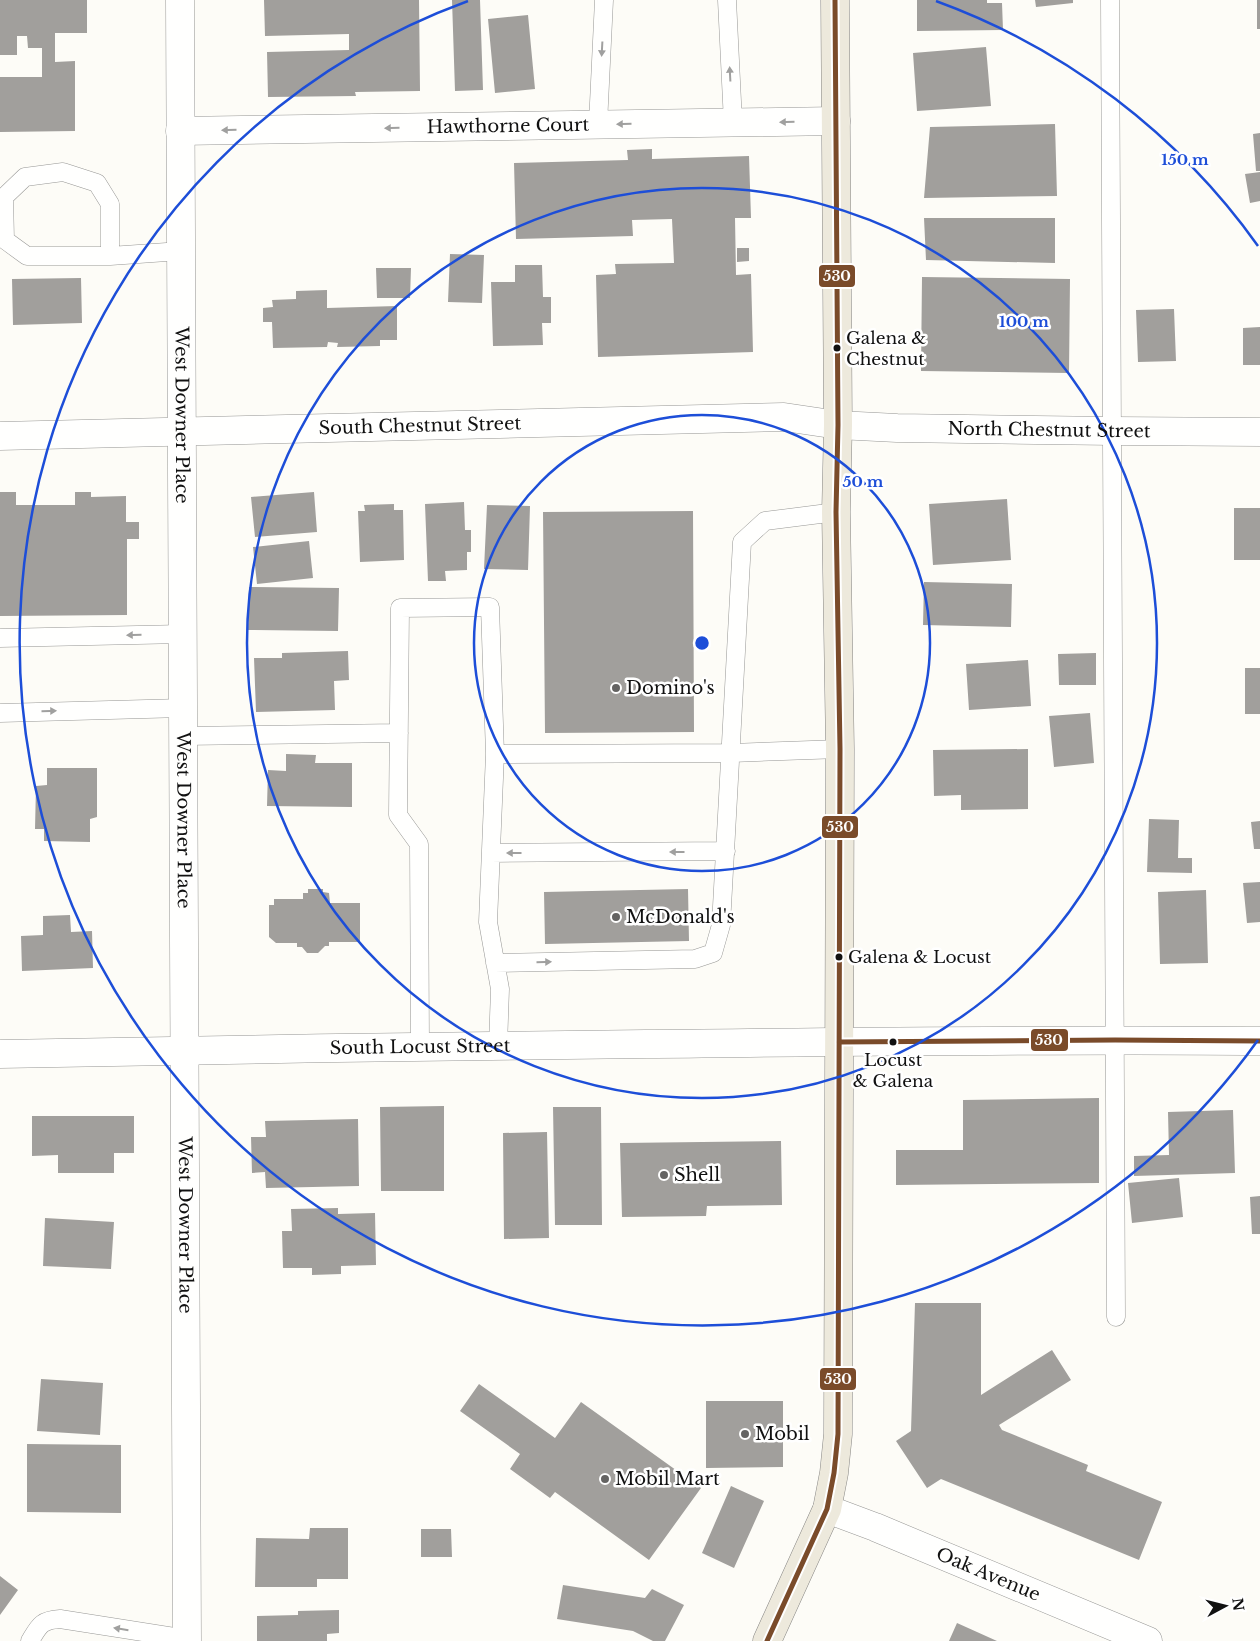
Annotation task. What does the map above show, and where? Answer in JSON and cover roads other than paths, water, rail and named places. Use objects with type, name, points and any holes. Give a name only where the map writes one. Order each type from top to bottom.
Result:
[{"type":"main road","points":[[767,1641],[827,1509],[834,1473],[838,1434],[840,749],[836,512],[838,426],[835,0]]},
{"type":"street","name":"West Downer Place","points":[[180,0],[187,1640]]},
{"type":"street","name":"Hawthorne Court","points":[[180,131],[836,121]]},
{"type":"street","name":"South Chestnut Street","points":[[0,436],[784,417],[838,426]]},
{"type":"street","name":"North Chestnut Street","points":[[838,426],[1260,432]]},
{"type":"street","name":"South Locust Street","points":[[0,1054],[839,1042],[1260,1041]]},
{"type":"street","name":"Oak Avenue","points":[[827,1509],[875,1527],[1145,1640]]},
{"type":"lane","points":[[598,124],[604,0]]},
{"type":"lane","points":[[727,0],[733,122]]},
{"type":"lane","points":[[1110,0],[1116,1317]]},
{"type":"lane","points":[[110,256],[110,204],[97,183],[63,172],[25,177],[4,197],[5,240],[27,256],[110,256],[181,251]]},
{"type":"lane","points":[[495,963],[695,959],[713,953],[722,925],[742,542],[765,521],[836,512]]},
{"type":"lane","points":[[420,1047],[419,844],[398,815],[400,608],[490,607],[495,754],[488,922],[500,989],[498,1046]]},
{"type":"lane","points":[[0,638],[183,634]]},
{"type":"lane","points":[[0,713],[184,708]]},
{"type":"lane","points":[[183,736],[399,732]]},
{"type":"lane","points":[[495,754],[731,753],[840,749]]},
{"type":"lane","points":[[491,853],[726,851]]},
{"type":"lane","points":[[30,1641],[39,1625],[50,1619],[60,1619],[187,1640]]},
{"type":"place","name":"Galena & Chestnut","points":[[837,348]]},
{"type":"place","name":"Domino's","points":[[616,688]]},
{"type":"place","name":"McDonald's","points":[[616,917]]},
{"type":"place","name":"Galena & Locust","points":[[839,957]]},
{"type":"place","name":"Locust & Galena","points":[[893,1042]]},
{"type":"place","name":"Shell","points":[[664,1175]]},
{"type":"place","name":"Mobil","points":[[745,1434]]},
{"type":"place","name":"Mobil Mart","points":[[605,1479]]}]
